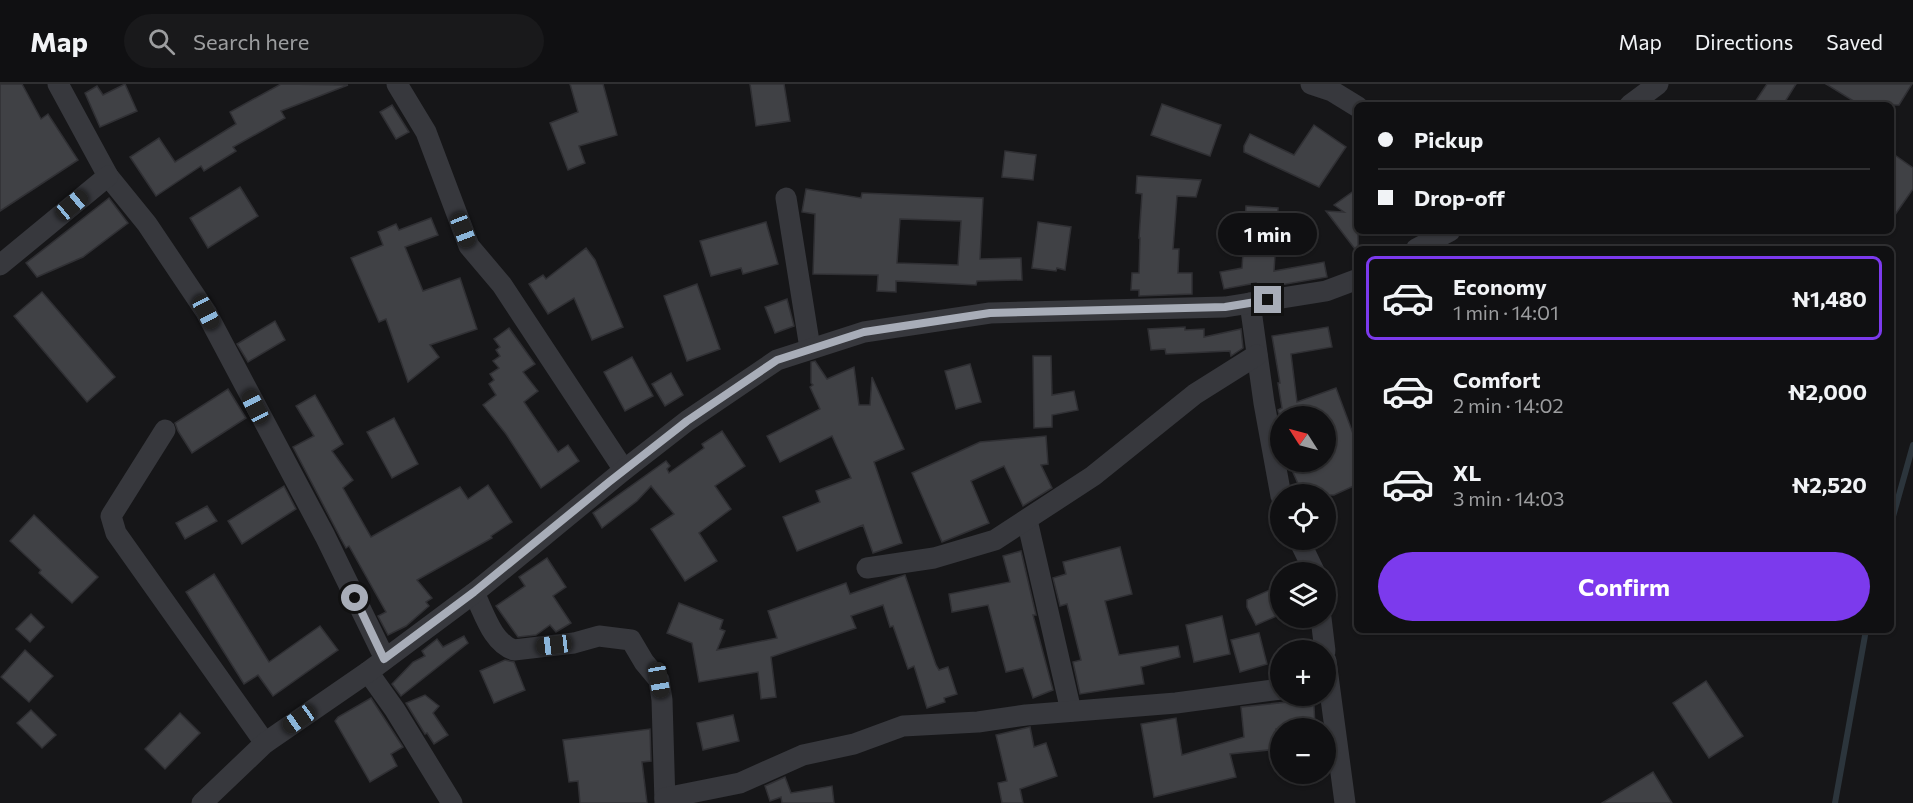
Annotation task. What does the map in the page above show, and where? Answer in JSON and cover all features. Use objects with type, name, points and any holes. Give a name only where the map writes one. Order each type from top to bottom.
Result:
[{"type":"street","points":[[58,84],[108,176],[147,224],[206,312],[325,536],[395,710],[452,803]]},
{"type":"street","points":[[397,84],[426,132],[469,246],[502,285],[624,470]]},
{"type":"street","points":[[1311,84],[1332,90],[1354,104]]},
{"type":"street","points":[[1634,102],[1658,84]]},
{"type":"street","points":[[0,265],[108,176]]},
{"type":"street","points":[[786,198],[810,348]]},
{"type":"street","points":[[1422,246],[1444,234]]},
{"type":"street","points":[[202,803],[265,743],[474,592],[687,421],[777,360],[864,332],[990,313],[1225,307],[1326,291],[1354,280]]},
{"type":"street","points":[[1250,303],[1277,484]]},
{"type":"street","points":[[867,568],[934,558],[995,540],[1093,476],[1195,394],[1257,355]]},
{"type":"street","points":[[165,430],[111,516],[116,533],[265,743]]},
{"type":"street","points":[[1028,520],[1071,711]]},
{"type":"street","points":[[474,592],[498,640],[514,650],[574,643],[599,636],[632,639],[644,662],[659,680],[662,700],[665,800],[740,783],[802,754],[854,744],[903,726],[978,722],[1026,715],[1176,703],[1270,690]]},
{"type":"street","points":[[1331,706],[1345,803]]},
{"type":"building","points":[[0,84],[22,84],[41,119],[48,114],[78,160],[0,211]]},
{"type":"building","points":[[125,84],[137,111],[100,127],[85,93],[97,86],[103,95]]},
{"type":"building","points":[[281,84],[348,85],[281,111],[285,118],[233,147],[236,151],[204,171],[201,166],[156,196],[130,157],[159,138],[175,162],[236,124],[230,112]]},
{"type":"building","points":[[570,84],[603,84],[617,135],[579,146],[585,163],[568,170],[550,123],[578,112]]},
{"type":"building","points":[[750,84],[784,84],[790,121],[756,126]]},
{"type":"building","points":[[1767,84],[1796,84],[1785,102],[1755,102]]},
{"type":"building","points":[[1826,84],[1912,84],[1899,105],[1894,105],[1894,102],[1855,102]]},
{"type":"building","points":[[1162,104],[1221,125],[1210,156],[1151,135]]},
{"type":"building","points":[[392,105],[409,132],[396,139],[380,112]]},
{"type":"building","points":[[1314,125],[1346,147],[1319,187],[1244,152],[1244,146],[1250,134],[1294,155]]},
{"type":"building","points":[[1005,151],[1036,155],[1033,180],[1002,177]]},
{"type":"building","points":[[1894,154],[1913,168],[1913,189],[1894,216]]},
{"type":"building","points":[[1137,176],[1201,180],[1196,197],[1177,196],[1173,249],[1179,249],[1178,273],[1192,273],[1192,294],[1139,296],[1139,290],[1131,290],[1132,273],[1139,273],[1142,194],[1136,193]]},
{"type":"building","points":[[240,187],[258,216],[208,248],[190,218]]},
{"type":"building","points":[[806,189],[861,198],[862,193],[983,198],[980,259],[1021,258],[1022,280],[977,281],[976,285],[896,281],[896,292],[877,291],[878,275],[813,274],[815,214],[802,212]],"holes":[[[900,219],[961,221],[958,265],[897,263]]]},
{"type":"building","points":[[1354,191],[1354,234],[1358,234],[1358,246],[1354,248],[1326,211],[1344,212],[1334,205]]},
{"type":"building","points":[[109,198],[128,223],[83,257],[37,277],[26,263]]},
{"type":"building","points":[[1246,206],[1278,208],[1274,271],[1324,262],[1327,277],[1257,289],[1256,283],[1224,289],[1220,272],[1242,268]]},
{"type":"building","points":[[431,218],[438,235],[405,247],[423,291],[460,278],[477,329],[430,345],[439,357],[408,382],[386,319],[379,322],[351,258],[383,245],[378,232],[396,224],[399,230]]},
{"type":"building","points":[[766,222],[778,264],[743,274],[741,268],[711,276],[700,241]]},
{"type":"building","points":[[1038,222],[1071,227],[1065,270],[1032,268]]},
{"type":"building","points":[[586,248],[595,260],[623,327],[592,340],[574,298],[548,314],[529,284],[543,275],[546,279]]},
{"type":"building","points":[[697,284],[720,349],[687,361],[664,296]]},
{"type":"building","points":[[42,292],[115,377],[87,402],[14,316]]},
{"type":"building","points":[[787,299],[794,326],[775,333],[765,307]]},
{"type":"building","points":[[275,321],[285,340],[248,362],[237,344]]},
{"type":"building","points":[[1185,327],[1185,330],[1204,329],[1204,337],[1241,329],[1243,348],[1231,356],[1230,351],[1166,354],[1165,349],[1151,350],[1148,329]]},
{"type":"building","points":[[1328,327],[1332,347],[1291,354],[1297,402],[1336,388],[1354,436],[1354,486],[1336,494],[1336,484],[1298,484],[1293,472],[1336,472],[1336,406],[1282,406],[1278,383],[1280,383],[1272,336]]},
{"type":"building","points":[[509,328],[535,364],[523,372],[538,391],[524,402],[558,452],[568,445],[579,461],[541,488],[506,434],[483,405],[496,395],[489,384],[494,380],[490,374],[499,368],[493,361],[500,356],[496,350],[500,347],[494,339]]},
{"type":"building","points":[[1033,356],[1051,356],[1052,395],[1074,391],[1078,410],[1052,415],[1052,427],[1034,428]]},
{"type":"building","points":[[632,357],[653,396],[625,411],[604,372]]},
{"type":"building","points":[[815,361],[827,379],[854,367],[859,405],[870,405],[872,377],[904,449],[874,462],[902,543],[873,553],[863,525],[797,551],[783,517],[820,502],[816,491],[851,478],[832,436],[780,462],[767,436],[820,409],[810,387],[813,385],[811,383],[811,362]]},
{"type":"building","points":[[970,364],[981,402],[956,409],[945,371]]},
{"type":"building","points":[[671,373],[683,395],[665,406],[652,384]]},
{"type":"building","points":[[228,389],[246,418],[192,453],[175,423]]},
{"type":"building","points":[[315,395],[343,444],[332,451],[353,480],[343,488],[371,537],[460,487],[468,499],[488,485],[512,522],[491,536],[492,538],[417,580],[432,598],[426,602],[429,606],[406,626],[388,635],[378,616],[386,612],[349,546],[346,548],[293,447],[314,436],[296,406]]},
{"type":"building","points":[[394,418],[418,464],[392,478],[367,432]]},
{"type":"building","points":[[722,431],[745,466],[715,486],[731,509],[699,533],[717,561],[685,581],[651,529],[674,514],[651,486],[637,501],[602,528],[593,513],[666,461],[670,466],[667,469],[669,473],[704,448],[702,444]]},
{"type":"building","points":[[1046,436],[1048,464],[1041,465],[1052,488],[1023,506],[1004,466],[971,481],[989,523],[942,542],[912,473],[980,442]]},
{"type":"building","points":[[284,486],[296,509],[242,544],[228,521]]},
{"type":"building","points":[[207,506],[217,521],[185,539],[176,523]]},
{"type":"building","points":[[34,515],[98,577],[72,603],[39,573],[41,570],[10,541]]},
{"type":"building","points":[[1120,547],[1132,594],[1105,601],[1119,655],[1178,646],[1180,657],[1141,667],[1144,684],[1080,694],[1073,662],[1081,660],[1067,604],[1060,606],[1053,578],[1066,574],[1063,562]]},
{"type":"building","points":[[1021,551],[1036,615],[1033,615],[1053,690],[1033,698],[1023,668],[1006,672],[988,605],[952,612],[949,594],[1010,582],[1003,556]]},
{"type":"building","points":[[547,558],[566,587],[553,596],[571,623],[556,632],[550,625],[536,635],[518,637],[496,606],[525,586],[519,577]]},
{"type":"building","points":[[214,574],[269,662],[320,626],[338,650],[273,696],[258,675],[244,684],[186,592]]},
{"type":"building","points":[[905,575],[936,665],[939,670],[948,667],[957,694],[944,698],[945,702],[927,708],[914,666],[908,669],[883,605],[851,616],[856,628],[771,657],[776,697],[761,699],[758,672],[699,682],[692,643],[667,633],[679,603],[723,620],[720,629],[725,631],[717,650],[777,638],[768,611],[846,583],[850,594]]},
{"type":"building","points":[[1270,590],[1270,619],[1256,625],[1247,607],[1247,600]]},
{"type":"building","points":[[31,614],[44,627],[30,642],[16,629]]},
{"type":"building","points":[[1222,616],[1230,654],[1194,662],[1186,625]]},
{"type":"building","points":[[1259,633],[1267,664],[1240,672],[1231,640]]},
{"type":"building","points":[[464,636],[468,643],[401,696],[392,684],[413,662],[425,656],[422,651],[437,639],[443,647]]},
{"type":"building","points":[[25,650],[53,676],[29,702],[1,677]]},
{"type":"building","points":[[505,660],[514,662],[525,690],[494,703],[480,671]]},
{"type":"building","points":[[1706,681],[1743,736],[1709,758],[1673,703]]},
{"type":"building","points":[[425,695],[439,706],[433,713],[448,735],[434,744],[406,703]]},
{"type":"building","points":[[371,698],[403,747],[391,754],[397,766],[370,782],[335,721]]},
{"type":"building","points":[[1270,704],[1270,706],[1314,706],[1315,718],[1270,718],[1270,750],[1230,754],[1236,777],[1154,797],[1141,724],[1176,718],[1182,755],[1244,737],[1241,707]]},
{"type":"building","points":[[31,710],[56,735],[42,748],[17,723]]},
{"type":"building","points":[[180,713],[200,733],[165,769],[145,749]]},
{"type":"building","points":[[733,715],[739,741],[703,750],[697,723]]},
{"type":"building","points":[[1030,727],[1034,747],[1046,743],[1057,776],[1020,789],[1023,803],[1002,803],[998,783],[1007,781],[996,735]]},
{"type":"building","points":[[650,729],[651,761],[642,762],[647,803],[580,803],[578,781],[569,782],[563,740]]},
{"type":"building","points":[[1653,772],[1672,803],[1602,803]]},
{"type":"building","points":[[785,777],[791,793],[832,786],[834,803],[782,803],[781,797],[770,801],[765,786]]},
{"type":"waterway","points":[[1894,513],[1913,445]]},
{"type":"waterway","points":[[1835,803],[1865,633]]},
{"type":"route","points":[[355,598],[384,659],[474,592],[687,421],[777,360],[810,348],[864,332],[990,313],[1225,307],[1268,300]]}]
